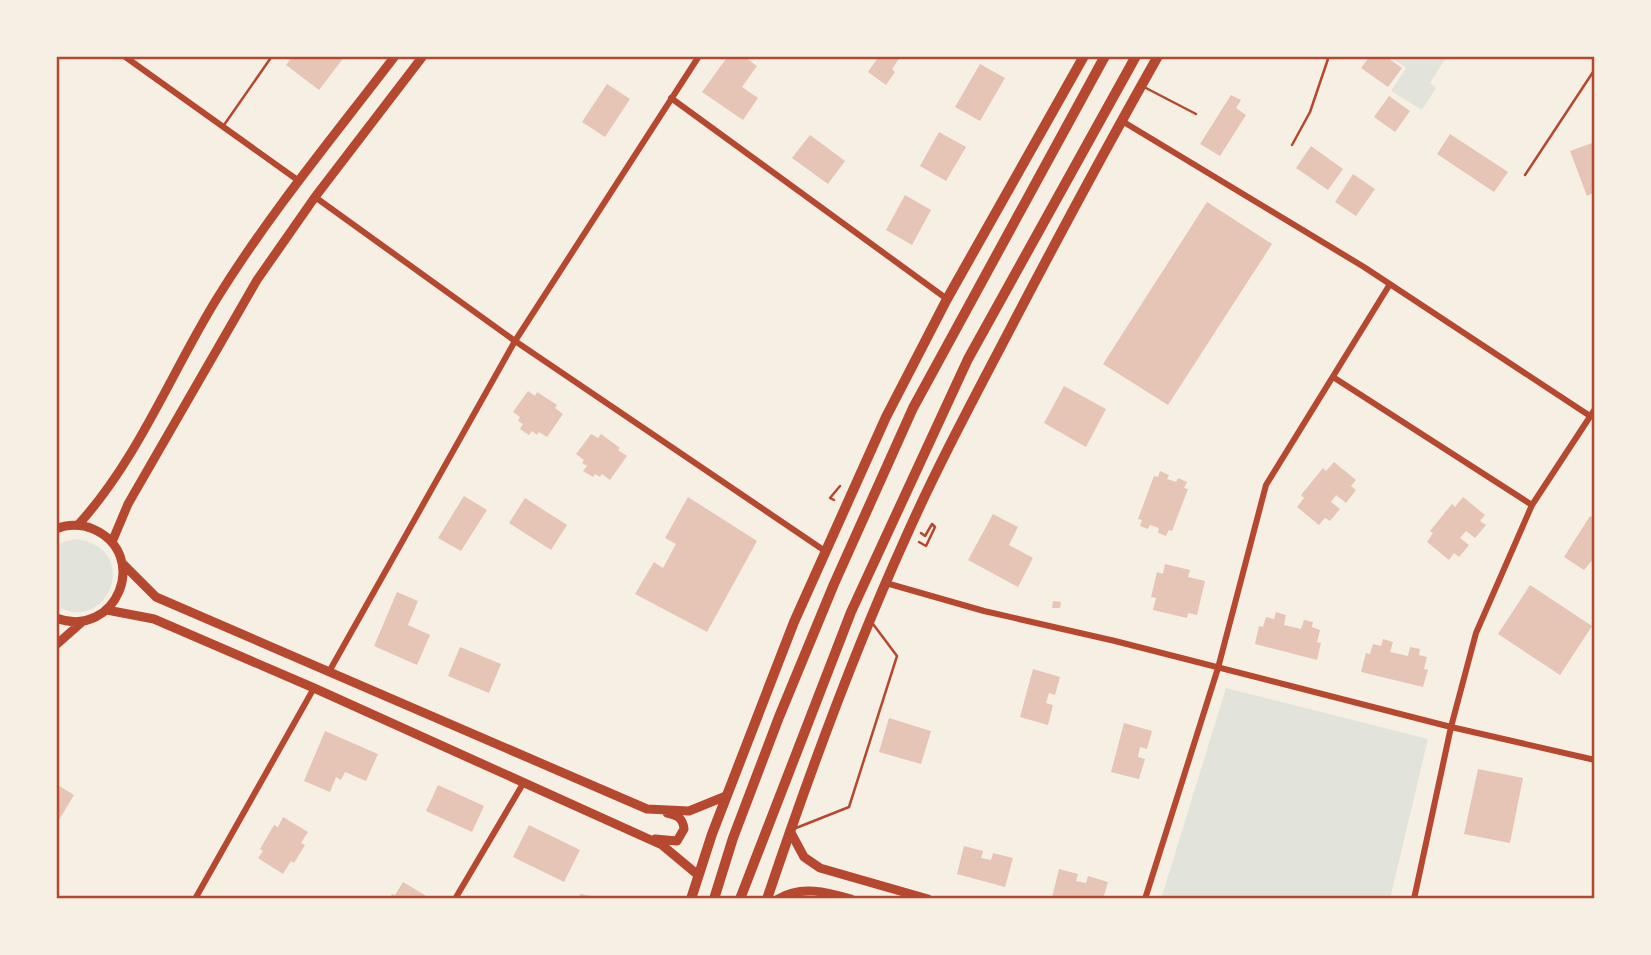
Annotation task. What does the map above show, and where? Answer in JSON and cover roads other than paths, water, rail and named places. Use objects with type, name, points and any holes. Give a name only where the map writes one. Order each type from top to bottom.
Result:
[{"type":"highway","points":[[691,899],[726,796],[825,551],[887,417],[947,299],[1084,56]]},
{"type":"highway","points":[[714,899],[733,838],[779,717],[834,584],[913,408],[1105,56]]},
{"type":"highway","points":[[740,899],[851,612],[968,359],[1136,56]]},
{"type":"highway","points":[[766,899],[869,620],[905,539],[967,410],[1158,56]]},
{"type":"main road","points":[[78,525],[101,499],[130,456],[215,302],[261,233],[395,56]]},
{"type":"main road","points":[[112,542],[128,504],[257,280],[315,197],[423,56]]},
{"type":"main road","points":[[56,530],[78,525],[102,533],[112,542],[122,563],[124,576],[121,589],[107,610],[95,618],[82,622],[66,622],[56,618]]},
{"type":"main road","points":[[122,563],[156,597],[647,809],[676,814],[683,821],[684,829],[677,841],[643,838]]},
{"type":"main road","points":[[107,610],[154,619],[524,782],[662,845],[698,875]]},
{"type":"main road","points":[[56,646],[82,622]]},
{"type":"main road","points":[[647,809],[689,811],[726,796]]},
{"type":"main road","points":[[790,831],[804,857],[820,868],[928,899]]},
{"type":"main road","points":[[778,899],[792,892],[818,890],[851,899]]},
{"type":"street","points":[[124,56],[299,181]]},
{"type":"street","points":[[330,670],[515,341],[699,56]]},
{"type":"street","points":[[671,98],[947,299]]},
{"type":"street","points":[[1122,121],[1390,284],[1590,416]]},
{"type":"street","points":[[315,197],[515,341],[825,551]]},
{"type":"street","points":[[1145,899],[1218,668],[1266,485],[1390,284]]},
{"type":"street","points":[[1333,377],[1532,505]]},
{"type":"street","points":[[1414,899],[1451,727],[1476,634],[1532,505],[1595,409]]},
{"type":"street","points":[[886,583],[984,611],[1595,760]]},
{"type":"street","points":[[195,899],[314,688]]},
{"type":"street","points":[[455,899],[524,782]]},
{"type":"lane","points":[[1292,145],[1310,112],[1329,56]]},
{"type":"lane","points":[[223,128],[270,59]]},
{"type":"lane","points":[[1525,175],[1595,69]]},
{"type":"lane","points":[[1141,85],[1196,114]]},
{"type":"lane","points":[[790,831],[849,807],[897,656],[869,620]]}]
